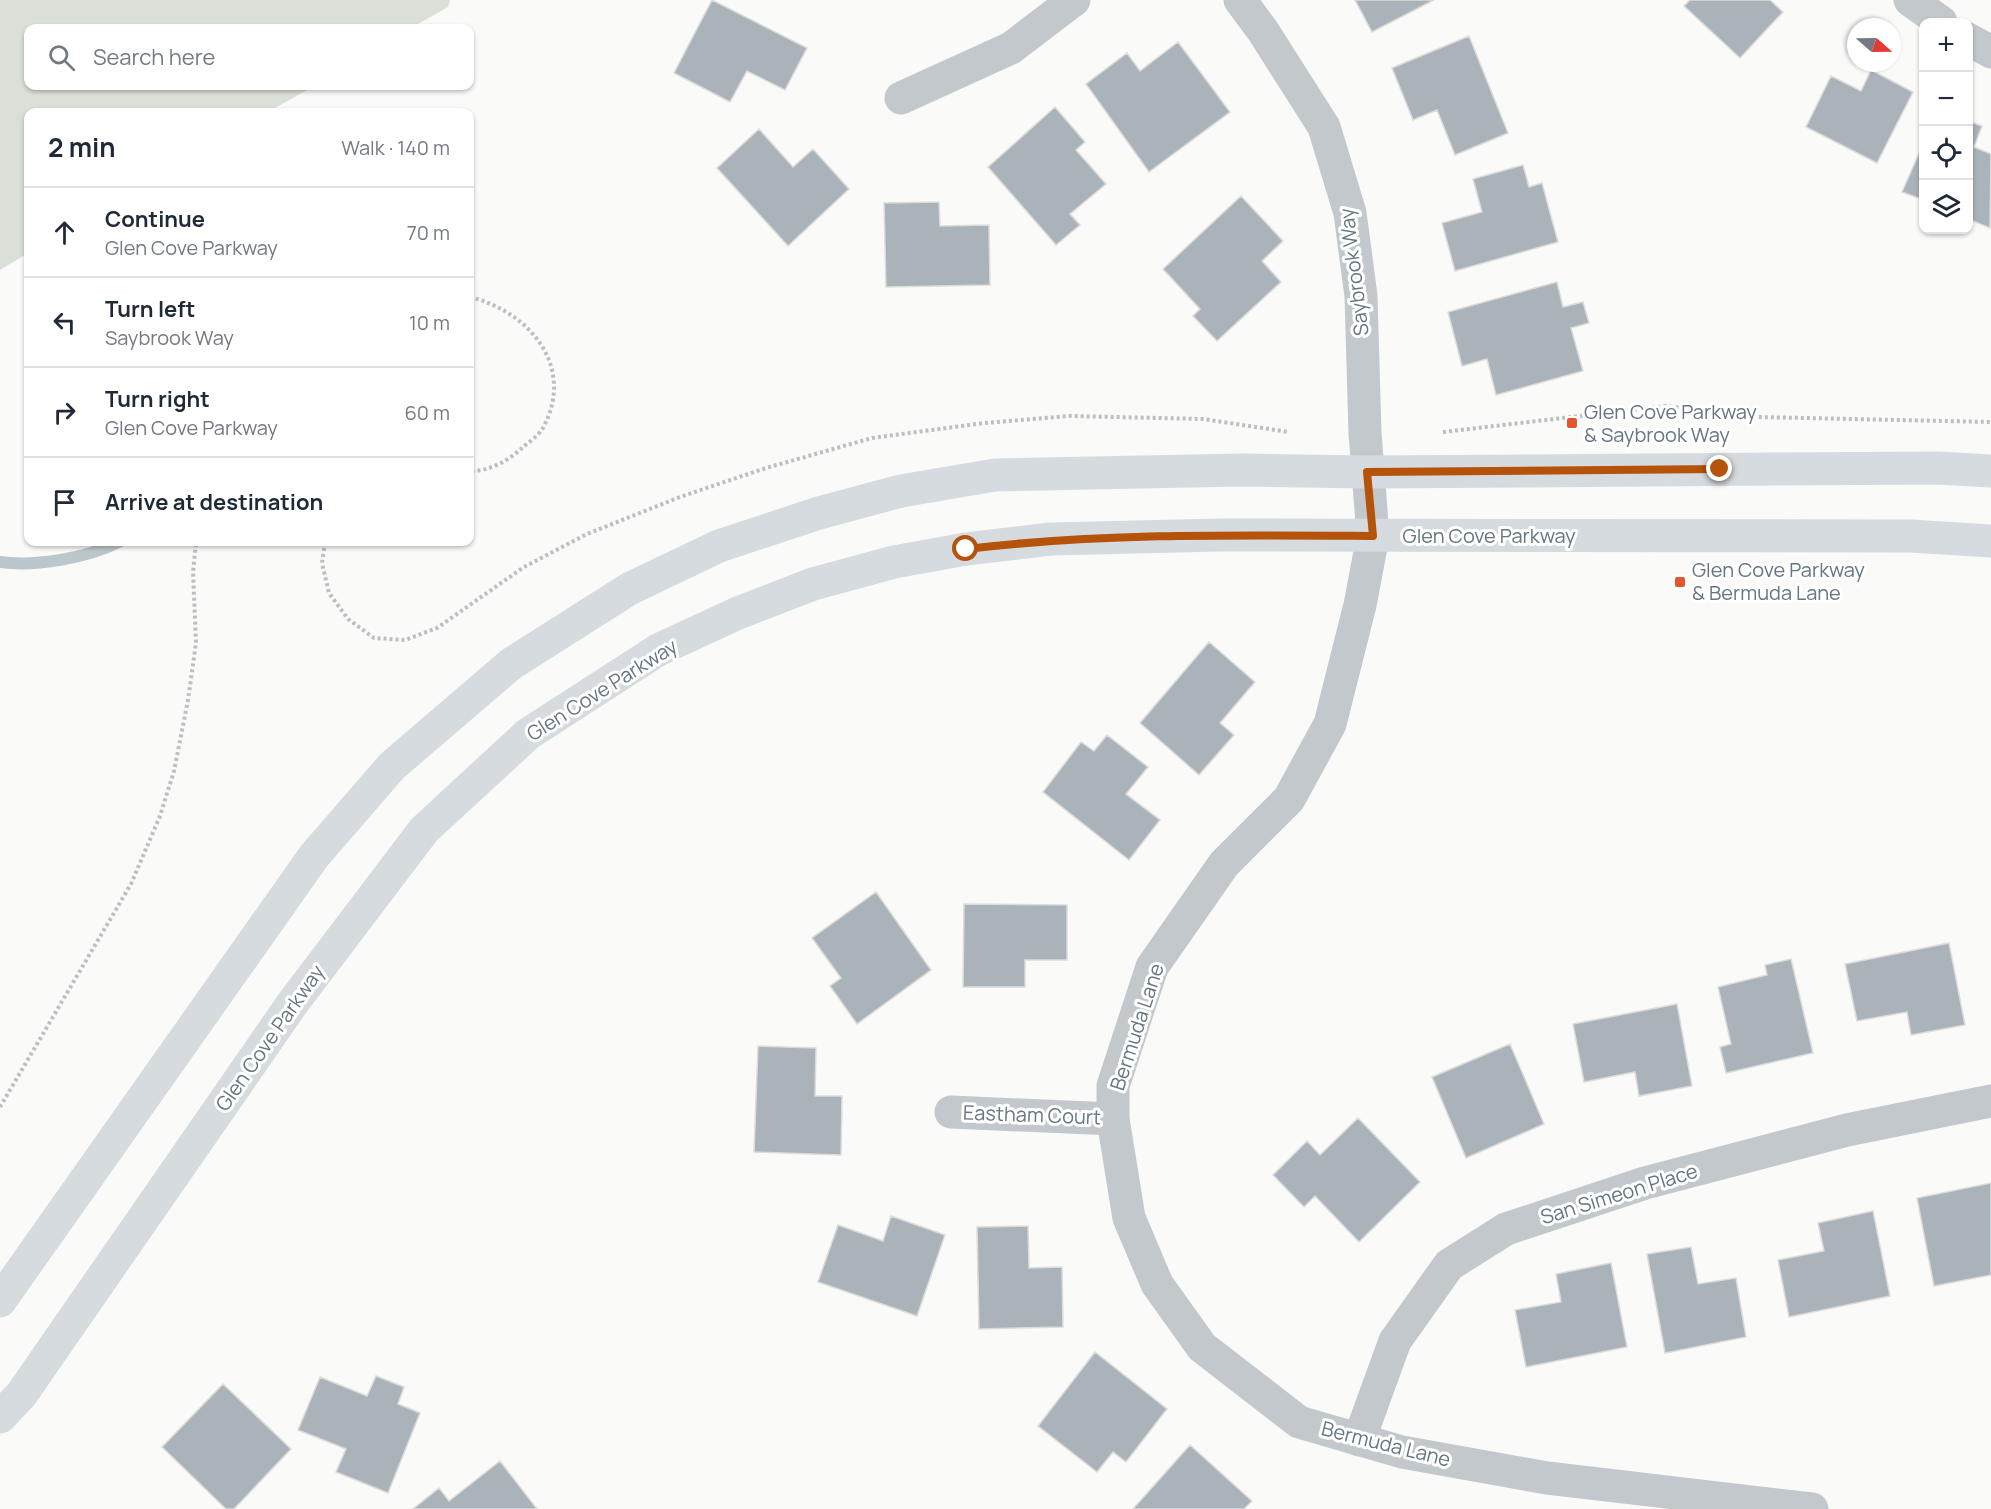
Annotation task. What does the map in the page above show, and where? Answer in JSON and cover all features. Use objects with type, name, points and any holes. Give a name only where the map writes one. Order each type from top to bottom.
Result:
[{"type":"main road","points":[[0,1301],[314,856],[392,766],[511,664],[629,589],[719,546],[819,513],[901,491],[995,475],[1242,470],[1367,472],[1938,468],[1991,471]]},
{"type":"main road","name":"Glen Cove Parkway","points":[[0,1417],[21,1395],[292,1004],[424,830],[528,734],[658,650],[738,613],[813,584],[894,562],[966,549],[1051,539],[1220,535],[1911,536],[1991,541]]},
{"type":"street","points":[[901,98],[1011,48],[1074,0]]},
{"type":"street","name":"Saybrook Way","points":[[1240,0],[1263,31],[1324,127],[1350,213],[1361,296],[1367,472],[1373,536]]},
{"type":"street","points":[[1910,0],[1935,18]]},
{"type":"street","points":[[1973,42],[1991,52]]},
{"type":"street","name":"Bermuda Lane","points":[[1373,536],[1360,605],[1330,724],[1289,799],[1224,864],[1152,967],[1113,1086],[1113,1119],[1129,1218],[1157,1284],[1202,1347],[1299,1422],[1402,1452],[1547,1478],[1812,1509]]},
{"type":"street","name":"San Simeon Place","points":[[1359,1440],[1395,1341],[1449,1265],[1506,1229],[1645,1183],[1847,1130],[1991,1101]]},
{"type":"street","name":"Eastham Court","points":[[951,1112],[1113,1119]]},
{"type":"path","points":[[474,299],[510,315],[535,334],[552,363],[554,396],[542,429],[514,456],[480,472],[474,471]]},
{"type":"path","points":[[324,546],[322,563],[329,593],[348,619],[374,638],[405,640],[437,628],[524,567],[587,534],[680,497]]},
{"type":"path","points":[[0,1107],[131,884],[160,816],[174,771],[196,643],[193,572],[196,546]]},
{"type":"shaded area","points":[[0,0],[450,0],[448,7],[418,24],[24,24],[24,90],[307,90],[275,108],[24,108],[24,255],[0,270]]},
{"type":"building","points":[[712,0],[807,48],[785,90],[747,71],[730,102],[674,73]]},
{"type":"building","points":[[1355,0],[1434,0],[1372,32]]},
{"type":"building","points":[[1690,0],[1770,0],[1783,12],[1740,58],[1684,6]]},
{"type":"building","points":[[1469,36],[1508,133],[1455,155],[1437,110],[1413,120],[1392,68]]},
{"type":"building","points":[[1178,42],[1230,112],[1149,172],[1086,84],[1127,53],[1140,71]]},
{"type":"building","points":[[1870,72],[1875,72],[1913,92],[1877,163],[1806,127],[1831,76],[1861,91]]},
{"type":"building","points":[[1055,107],[1085,142],[1076,150],[1106,184],[1070,214],[1080,225],[1056,245],[988,167]]},
{"type":"building","points":[[1973,123],[1982,126],[1974,147],[1991,154],[1990,228],[1973,221]]},
{"type":"building","points":[[759,129],[793,167],[813,149],[849,189],[788,246],[717,168]]},
{"type":"building","points":[[1919,153],[1919,198],[1902,192]]},
{"type":"building","points":[[1523,165],[1529,187],[1542,183],[1558,242],[1455,271],[1442,223],[1482,212],[1473,179]]},
{"type":"building","points":[[1241,196],[1283,241],[1262,261],[1281,282],[1217,341],[1193,316],[1200,309],[1163,269]]},
{"type":"building","points":[[939,202],[940,226],[989,225],[990,285],[886,287],[884,203]]},
{"type":"building","points":[[1557,282],[1563,307],[1583,302],[1589,323],[1571,328],[1583,371],[1496,395],[1487,359],[1462,366],[1448,312]]},
{"type":"building","points":[[1209,642],[1255,682],[1220,723],[1234,735],[1199,775],[1140,723]]},
{"type":"building","points":[[1107,735],[1148,767],[1126,794],[1160,820],[1129,860],[1043,792],[1081,742],[1094,751]]},
{"type":"building","points":[[876,892],[931,970],[857,1024],[830,986],[841,978],[812,938]]},
{"type":"building","points":[[964,904],[1067,905],[1067,960],[1025,960],[1025,987],[963,987]]},
{"type":"building","points":[[1949,943],[1965,1025],[1911,1035],[1907,1012],[1857,1021],[1845,964]]},
{"type":"building","points":[[1791,959],[1813,1053],[1726,1073],[1720,1047],[1731,1044],[1718,987],[1767,975],[1765,965]]},
{"type":"building","points":[[1677,1004],[1692,1086],[1639,1096],[1635,1072],[1584,1082],[1573,1024]]},
{"type":"building","points":[[1510,1044],[1544,1124],[1466,1158],[1432,1077]]},
{"type":"building","points":[[758,1046],[816,1048],[815,1096],[842,1096],[841,1155],[754,1152]]},
{"type":"building","points":[[1358,1118],[1420,1182],[1359,1242],[1315,1196],[1304,1207],[1273,1175],[1307,1141],[1320,1155]]},
{"type":"building","points":[[1991,1183],[1991,1275],[1934,1286],[1917,1198]]},
{"type":"building","points":[[1873,1211],[1890,1296],[1789,1317],[1778,1260],[1824,1251],[1818,1223]]},
{"type":"building","points":[[891,1216],[945,1235],[917,1316],[818,1282],[838,1225],[883,1241]]},
{"type":"building","points":[[1028,1226],[1029,1268],[1062,1267],[1063,1327],[979,1329],[977,1227]]},
{"type":"building","points":[[1691,1247],[1698,1284],[1736,1278],[1746,1337],[1665,1353],[1647,1254]]},
{"type":"building","points":[[1611,1263],[1627,1347],[1526,1367],[1515,1310],[1561,1302],[1556,1274]]},
{"type":"building","points":[[1095,1352],[1167,1409],[1126,1462],[1113,1452],[1097,1472],[1038,1426]]},
{"type":"building","points":[[376,1376],[404,1387],[398,1404],[420,1413],[388,1493],[336,1472],[346,1449],[298,1430],[320,1377],[367,1396]]},
{"type":"building","points":[[223,1384],[291,1449],[234,1509],[226,1509],[162,1447]]},
{"type":"building","points":[[1190,1445],[1252,1501],[1244,1509],[1133,1509]]},
{"type":"building","points":[[500,1461],[537,1509],[413,1509],[439,1488],[449,1501]]},
{"type":"waterway","points":[[0,562],[29,563],[61,560],[110,546]]},
{"type":"place","name":"Glen Cove Parkway & Saybrook Way","points":[[1572,423]]},
{"type":"place","name":"Glen Cove Parkway & Bermuda Lane","points":[[1680,582]]},
{"type":"route","points":[[966,549],[1051,539],[1220,535],[1373,536],[1367,472],[1720,469]]}]
